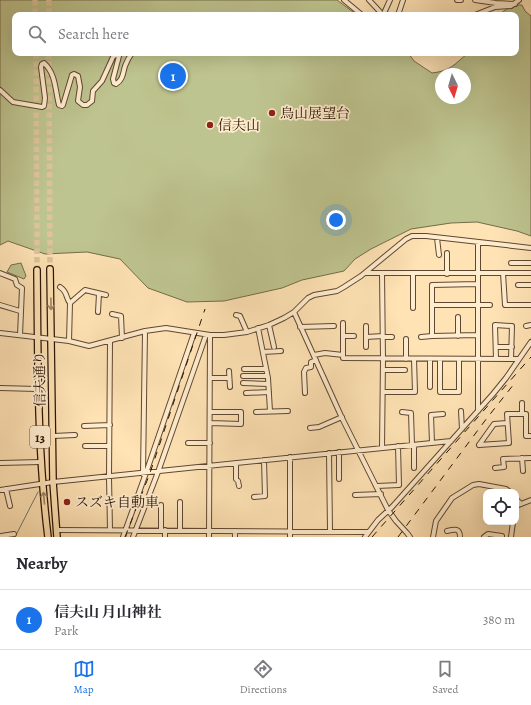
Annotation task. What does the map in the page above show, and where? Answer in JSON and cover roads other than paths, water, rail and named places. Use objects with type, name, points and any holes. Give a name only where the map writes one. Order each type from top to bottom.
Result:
[{"type":"highway","name":"信夫通り","points":[[50,269],[53,482],[57,537]]},
{"type":"highway","name":"信夫通り","points":[[37,270],[37,389],[41,462],[48,537]]},
{"type":"street","points":[[344,0],[358,12]]},
{"type":"street","points":[[369,0],[383,12]]},
{"type":"street","points":[[384,12],[390,0]]},
{"type":"street","points":[[399,12],[403,0]]},
{"type":"street","points":[[475,0],[515,4]]},
{"type":"street","points":[[482,12],[495,6],[511,6],[519,0]]},
{"type":"street","points":[[0,90],[13,102],[42,107],[44,106],[45,98],[41,67],[42,64],[44,64],[48,66],[54,78],[59,105],[62,106],[63,104],[70,79],[72,74],[74,74],[78,76],[80,83],[78,101],[80,104],[86,106],[92,101],[94,91],[102,81],[114,56]]},
{"type":"street","points":[[118,56],[119,59],[113,76],[113,81],[116,84],[121,80],[130,56]]},
{"type":"street","points":[[0,333],[69,341],[89,346],[145,331],[166,328],[208,335],[247,332],[269,325],[294,312],[308,298],[337,291],[352,283],[406,239],[419,236],[531,248]]},
{"type":"street","points":[[437,238],[439,255]]},
{"type":"street","points":[[478,242],[478,411]]},
{"type":"street","points":[[447,252],[447,274]]},
{"type":"street","points":[[511,263],[531,263]]},
{"type":"street","points":[[365,272],[447,274],[531,273]]},
{"type":"street","points":[[0,273],[15,279],[17,285],[22,288],[20,335]]},
{"type":"street","points":[[382,273],[382,448]]},
{"type":"street","points":[[413,273],[413,308]]},
{"type":"street","points":[[503,273],[505,305],[531,305]]},
{"type":"street","points":[[432,336],[432,285],[478,284]]},
{"type":"street","points":[[518,285],[531,285]]},
{"type":"street","points":[[60,287],[65,290],[67,300],[70,303],[69,341]]},
{"type":"street","points":[[70,303],[85,290],[106,295]]},
{"type":"street","points":[[98,312],[99,294]]},
{"type":"street","points":[[0,305],[20,310]]},
{"type":"street","points":[[432,305],[490,306]]},
{"type":"street","points":[[294,312],[342,417],[388,510],[410,537]]},
{"type":"street","points":[[112,314],[121,316],[122,338]]},
{"type":"street","points":[[236,315],[240,316],[247,332]]},
{"type":"street","points":[[458,317],[458,336]]},
{"type":"street","points":[[343,323],[343,355]]},
{"type":"street","points":[[269,325],[274,347]]},
{"type":"street","points":[[496,359],[495,325],[512,326],[512,359]]},
{"type":"street","points":[[300,327],[334,326]]},
{"type":"street","points":[[366,326],[366,346]]},
{"type":"street","points":[[258,328],[266,369],[270,411]]},
{"type":"street","points":[[145,331],[145,474]]},
{"type":"street","points":[[123,537],[194,333]]},
{"type":"street","points":[[208,335],[210,378],[209,537]]},
{"type":"street","points":[[133,537],[208,335]]},
{"type":"street","points":[[421,337],[478,335]]},
{"type":"street","points":[[343,336],[354,336]]},
{"type":"street","points":[[366,337],[392,337]]},
{"type":"street","points":[[406,339],[406,359]]},
{"type":"street","points":[[110,341],[110,530]]},
{"type":"street","points":[[365,537],[478,411],[506,378],[531,342]]},
{"type":"street","points":[[496,347],[512,347]]},
{"type":"street","points":[[263,352],[280,351]]},
{"type":"street","points":[[314,355],[325,353],[343,355],[343,358],[383,359],[519,359]]},
{"type":"street","points":[[383,392],[415,392],[414,359]]},
{"type":"street","points":[[430,359],[430,387]]},
{"type":"street","points":[[440,359],[440,392],[459,392],[459,360]]},
{"type":"street","points":[[305,393],[304,372],[306,368],[311,367],[311,362],[316,360]]},
{"type":"street","points":[[244,369],[266,369]]},
{"type":"street","points":[[229,370],[230,387]]},
{"type":"street","points":[[383,370],[405,370]]},
{"type":"street","points":[[243,376],[267,376]]},
{"type":"street","points":[[210,378],[229,378]]},
{"type":"street","points":[[243,383],[268,384]]},
{"type":"street","points":[[0,388],[37,389]]},
{"type":"street","points":[[246,393],[269,392]]},
{"type":"street","points":[[522,403],[526,414],[526,436],[531,436]]},
{"type":"street","points":[[256,412],[288,411]]},
{"type":"street","points":[[461,411],[462,429]]},
{"type":"street","points":[[210,412],[241,412],[241,424],[210,423]]},
{"type":"street","points":[[402,412],[411,413],[414,468]]},
{"type":"street","points":[[432,443],[431,415],[443,414]]},
{"type":"street","points":[[507,423],[494,424],[479,445],[508,443],[507,414],[526,414]]},
{"type":"street","points":[[310,428],[318,427],[342,417]]},
{"type":"street","points":[[84,426],[110,425]]},
{"type":"street","points":[[53,436],[75,435]]},
{"type":"street","points":[[0,490],[53,482],[145,474],[290,457],[451,441]]},
{"type":"street","points":[[188,442],[210,442]]},
{"type":"street","points":[[86,446],[109,446]]},
{"type":"street","points":[[377,486],[399,485],[398,446]]},
{"type":"street","points":[[338,452],[339,479]]},
{"type":"street","points":[[329,454],[330,531]]},
{"type":"street","points":[[290,457],[290,537]]},
{"type":"street","points":[[522,458],[523,470]]},
{"type":"street","points":[[495,468],[504,467],[503,459],[531,458]]},
{"type":"street","points":[[254,497],[265,496],[264,460]]},
{"type":"street","points":[[0,463],[41,462]]},
{"type":"street","points":[[236,463],[236,479],[238,481],[238,486]]},
{"type":"street","points":[[433,537],[436,521],[452,498],[473,485],[479,484],[506,489]]},
{"type":"street","points":[[6,489],[10,506]]},
{"type":"street","points":[[355,495],[381,494]]},
{"type":"street","points":[[521,504],[531,500]]},
{"type":"street","points":[[180,502],[180,530]]},
{"type":"street","points":[[161,505],[165,537]]},
{"type":"street","points":[[511,537],[513,525]]},
{"type":"street","points":[[447,531],[454,529],[457,530],[460,532],[460,537]]},
{"type":"street","points":[[0,530],[2,536],[14,534]]},
{"type":"street","points":[[56,530],[368,532]]},
{"type":"street","points":[[235,531],[236,537]]},
{"type":"street","points":[[257,531],[257,537]]},
{"type":"street","points":[[267,531],[267,537]]},
{"type":"street","points":[[317,531],[317,537]]},
{"type":"street","points":[[484,537],[488,534],[502,536]]},
{"type":"waterway","points":[[15,537],[38,492]]},
{"type":"tunnel","points":[[35,0],[35,12]]},
{"type":"tunnel","points":[[49,0],[49,12]]},
{"type":"tunnel","points":[[36,56],[37,270]]},
{"type":"tunnel","points":[[49,56],[50,269]]},
{"type":"railway","points":[[125,537],[150,473],[205,309]]},
{"type":"railway","points":[[372,537],[531,357]]},
{"type":"railway","points":[[398,537],[514,384]]},
{"type":"place","name":"信夫山 月山神社","points":[[173,76]]},
{"type":"place","name":"烏山展望台","points":[[272,113]]},
{"type":"place","name":"信夫山","points":[[210,125]]},
{"type":"place","name":"スズキ自動車","points":[[67,502]]}]
